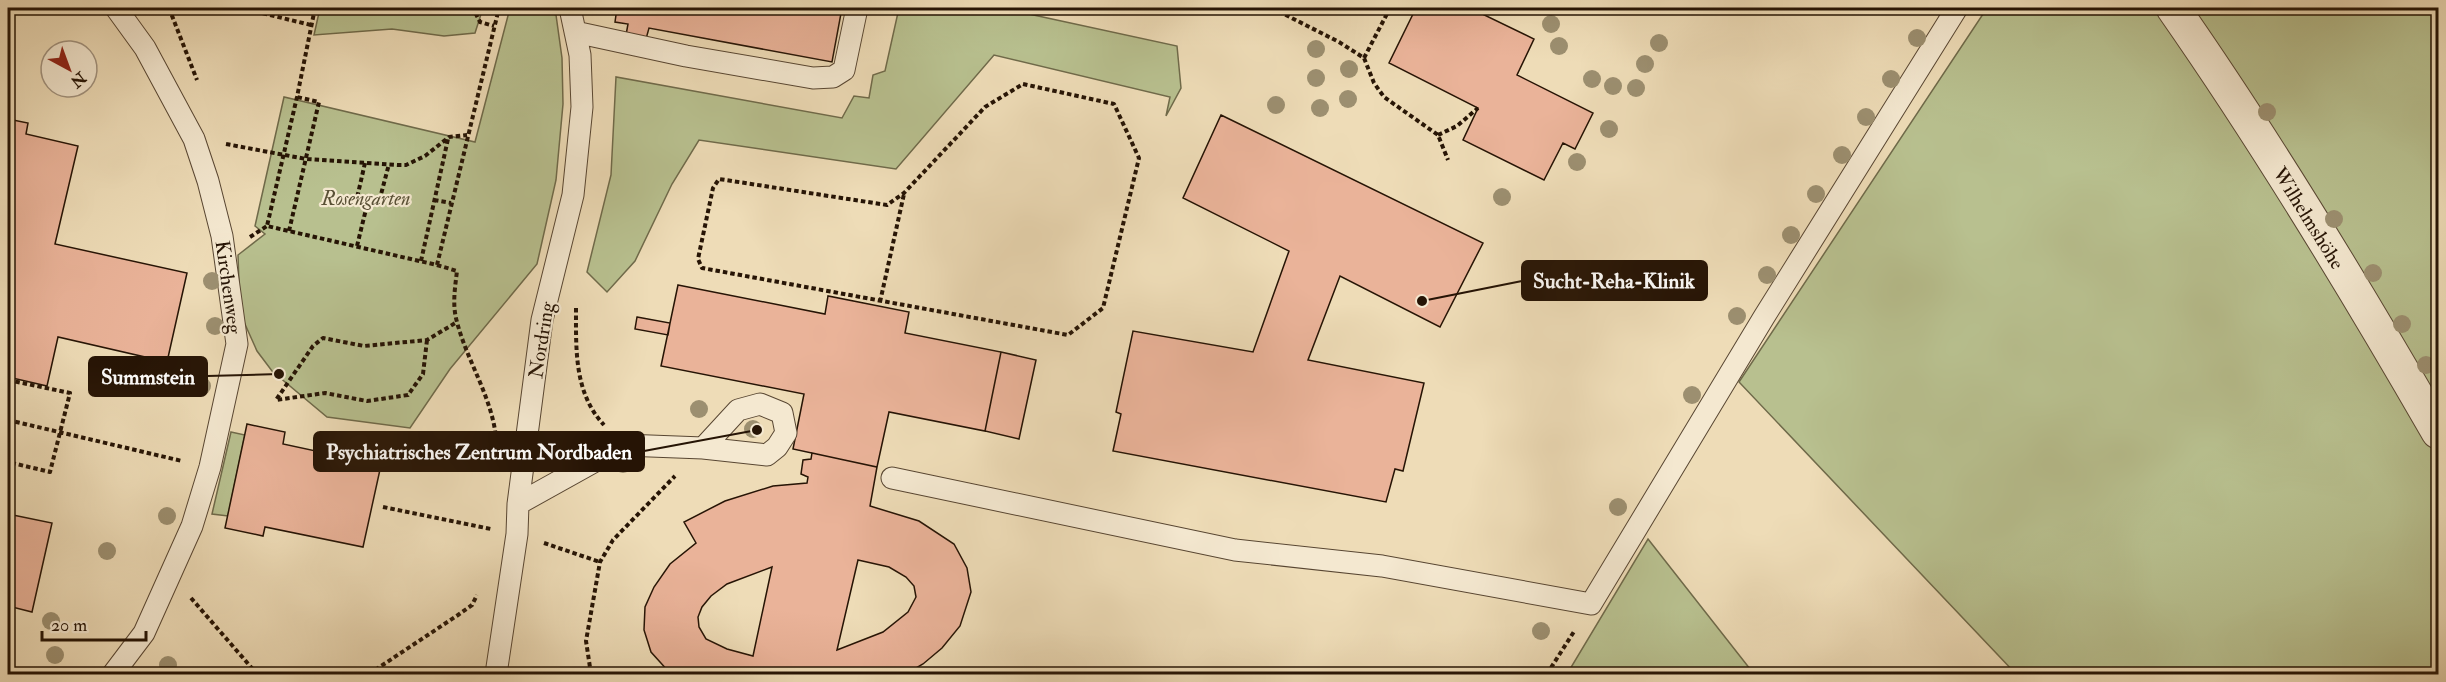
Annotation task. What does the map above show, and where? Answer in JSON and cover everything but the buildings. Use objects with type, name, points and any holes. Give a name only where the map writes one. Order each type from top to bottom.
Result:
[{"type":"street","name":"Wilhelmshöhe","points":[[2173,8],[2228,87],[2439,432]]},
{"type":"lane","name":"Kirchenweg","points":[[113,675],[144,633],[192,526],[210,467],[237,344],[222,236],[208,181],[194,139],[145,48],[116,8]]},
{"type":"lane","name":"Nordring","points":[[496,675],[542,320],[573,195],[582,107],[580,55],[570,8]]},
{"type":"lane","points":[[575,32],[686,56],[813,78],[833,77],[844,70],[857,8]]},
{"type":"lane","points":[[892,478],[1235,550],[1382,566],[1591,604],[1764,317],[1957,8]]},
{"type":"lane","points":[[518,504],[624,445],[703,448]]},
{"type":"path","points":[[241,8],[311,25]]},
{"type":"path","points":[[315,8],[267,226],[457,271],[454,295],[457,322],[487,395],[496,434],[496,446]]},
{"type":"path","points":[[454,8],[475,12],[480,8]]},
{"type":"path","points":[[437,265],[499,8]]},
{"type":"path","points":[[1272,8],[1339,42],[1364,58],[1374,82],[1384,97],[1438,135],[1448,160]]},
{"type":"path","points":[[1364,58],[1390,8]]},
{"type":"path","points":[[475,12],[480,22],[494,26]]},
{"type":"path","points":[[1023,84],[1114,104],[1139,158],[1103,308],[1068,335],[880,302],[702,268],[698,259],[713,188],[719,179],[887,205],[904,193],[985,107],[1023,84]]},
{"type":"path","points":[[289,231],[319,102],[297,97]]},
{"type":"path","points":[[1438,135],[1457,126],[1478,108]]},
{"type":"path","points":[[194,139],[306,159],[406,165],[438,147],[449,137],[467,135]]},
{"type":"path","points":[[421,261],[449,137]]},
{"type":"path","points":[[365,163],[357,198],[379,202],[389,164]]},
{"type":"path","points":[[880,302],[904,193]]},
{"type":"path","points":[[434,200],[451,203]]},
{"type":"path","points":[[357,246],[368,201]]},
{"type":"path","points":[[427,340],[423,374],[408,395],[367,401],[325,393],[276,400],[313,346],[323,338],[364,346],[427,340],[457,322]]},
{"type":"path","points":[[8,380],[70,393],[50,472],[8,462]]},
{"type":"path","points":[[580,385],[593,414],[624,445]]},
{"type":"path","points":[[8,420],[171,458]]},
{"type":"path","points":[[591,675],[586,641],[600,562],[613,540],[703,448]]},
{"type":"path","points":[[382,507],[516,534],[600,562]]},
{"type":"path","points":[[490,539],[493,519]]},
{"type":"path","points":[[169,580],[191,598],[256,675]]},
{"type":"path","points":[[369,675],[472,605],[480,589]]},
{"type":"path","points":[[1547,675],[1591,604]]},
{"type":"green space","points":[[320,8],[483,8],[475,33],[444,36],[392,29],[314,35]]},
{"type":"green space","name":"Rosengarten","points":[[510,8],[538,8],[556,15],[562,58],[563,104],[556,180],[537,264],[450,369],[410,428],[327,417],[272,371],[257,351],[240,313],[238,255],[265,234],[255,226],[284,97],[475,142]]},
{"type":"green space","points":[[899,8],[1019,8],[1029,14],[1177,46],[1181,88],[1166,116],[1170,97],[994,55],[896,169],[699,140],[672,184],[635,261],[607,292],[587,272],[611,175],[616,77],[842,118],[854,96],[869,98],[873,75],[885,71]]},
{"type":"green space","points":[[1987,8],[2438,8],[2438,674],[2016,674],[1739,382]]},
{"type":"green space","points":[[231,432],[245,435],[228,516],[212,514]]},
{"type":"green space","points":[[1648,539],[1754,674],[1567,674]]},
{"type":"place","name":"Sucht-Reha-Klinik","points":[[1422,301]]},
{"type":"place","name":"Summstein","points":[[279,374]]},
{"type":"place","name":"Psychiatrisches Zentrum Nordbaden","points":[[757,430]]}]
